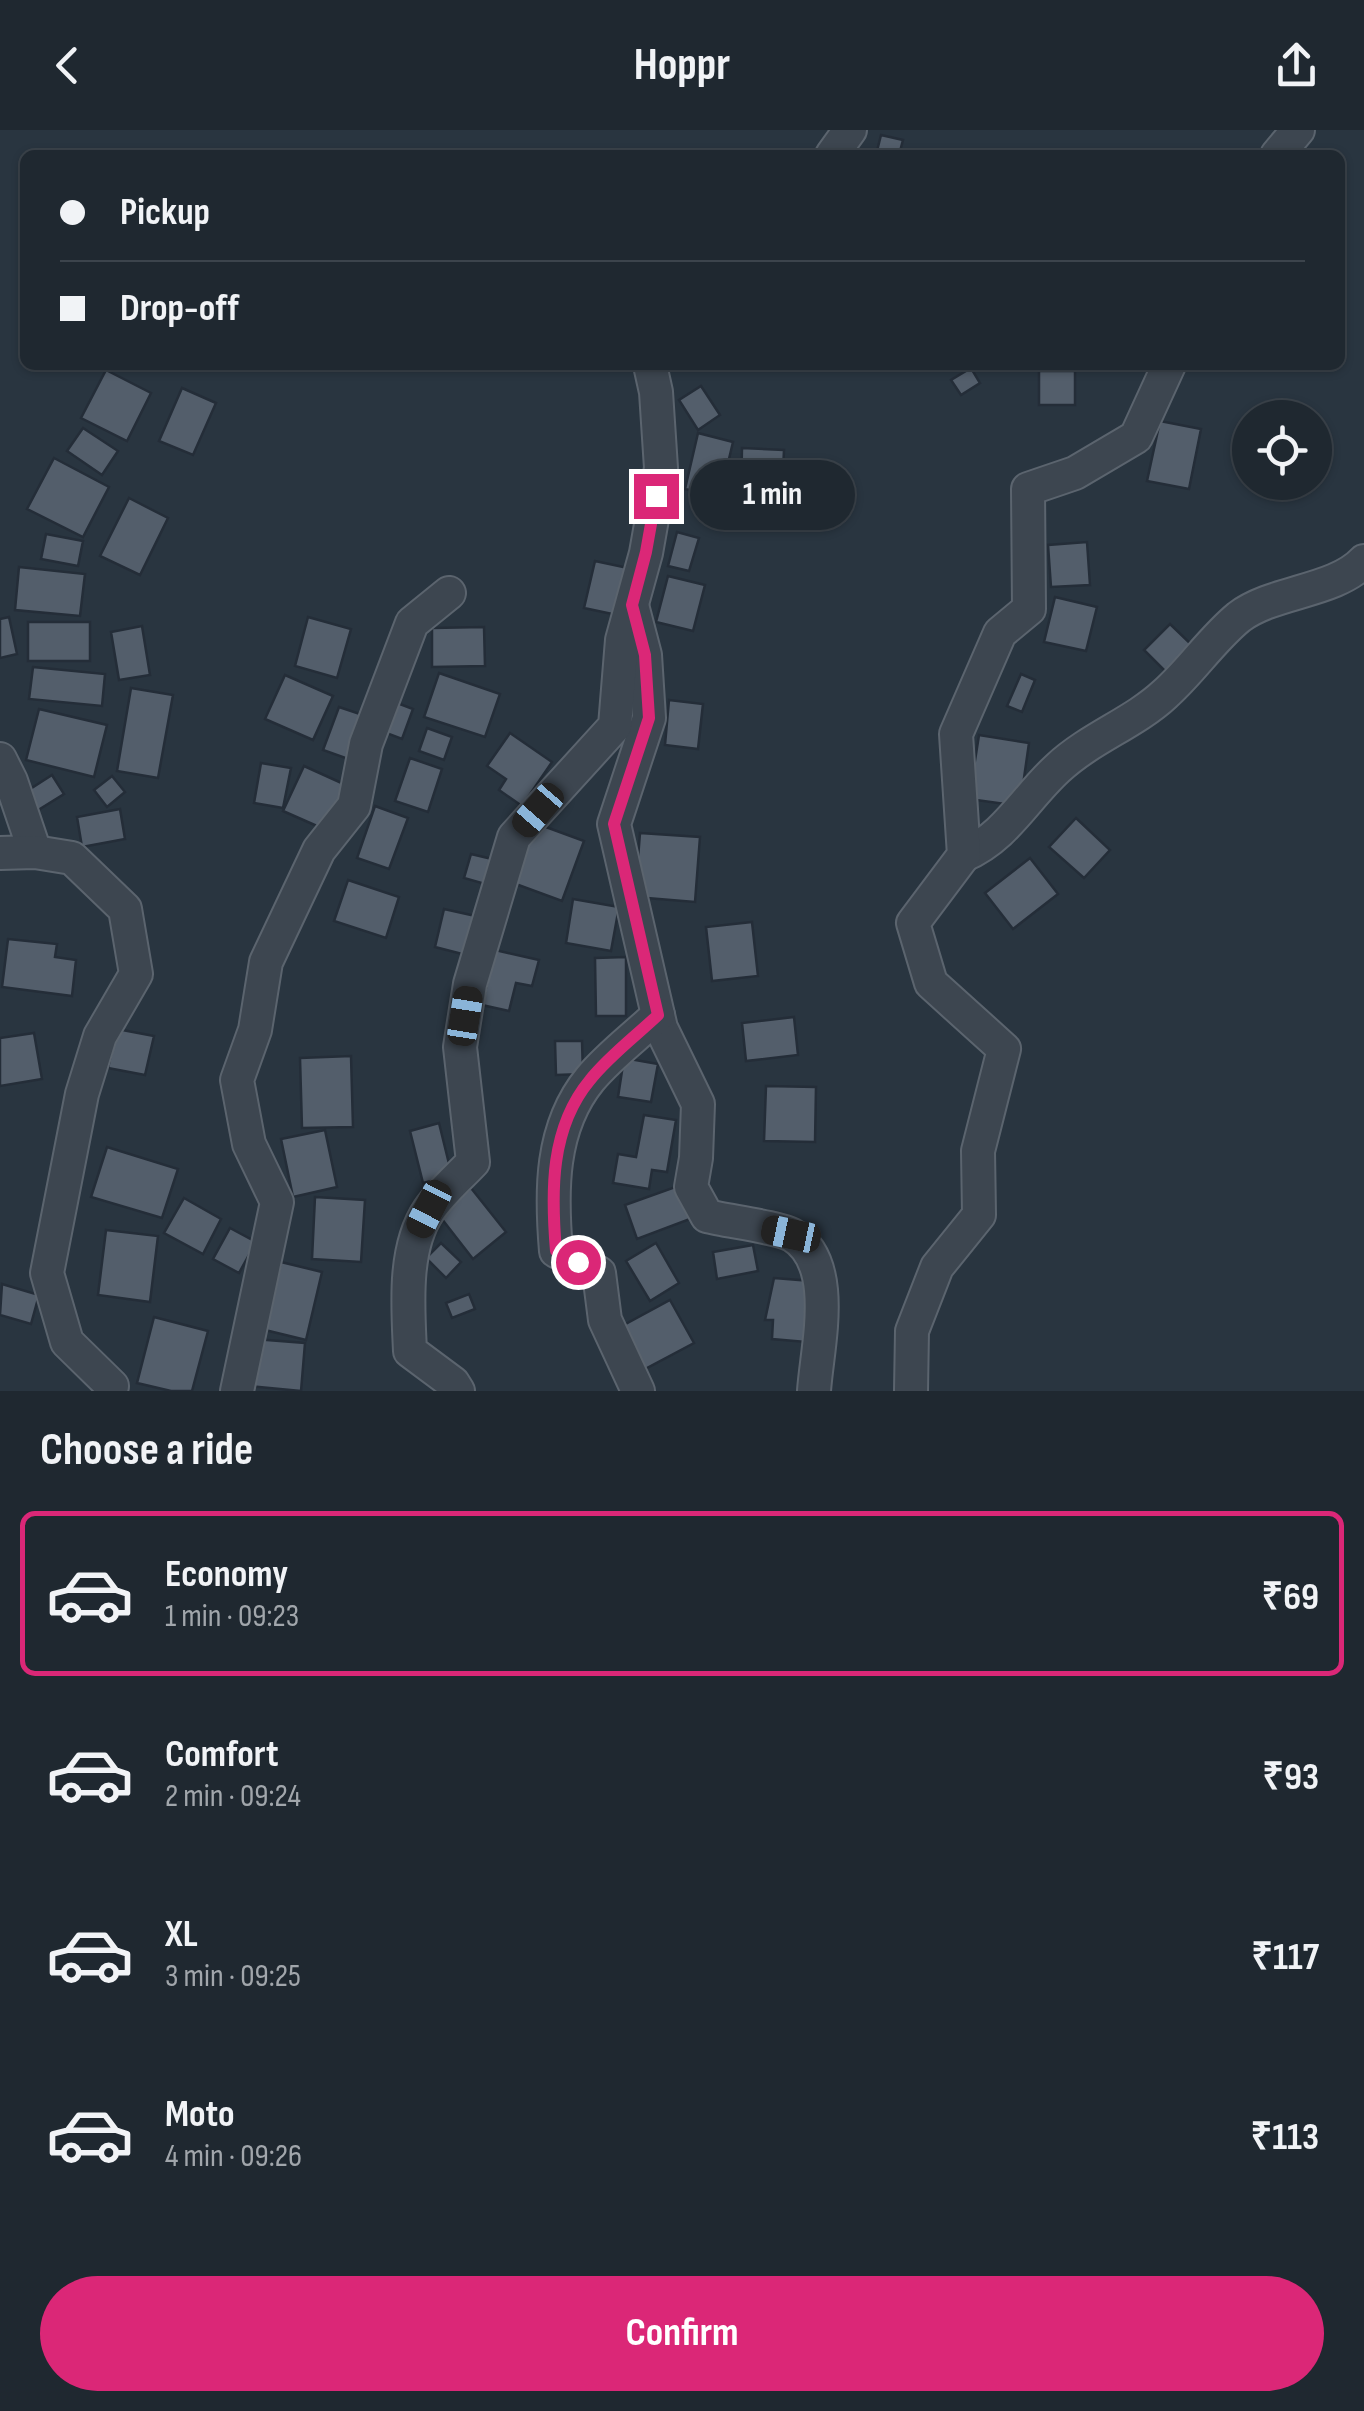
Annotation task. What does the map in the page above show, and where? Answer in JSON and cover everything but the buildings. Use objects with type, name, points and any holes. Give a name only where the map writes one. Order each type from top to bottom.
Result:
[{"type":"street","points":[[1282,150],[1298,130]]},
{"type":"street","points":[[458,1391],[410,1351],[408,1298],[417,1233],[429,1209],[473,1162],[460,1047],[470,984],[514,837],[615,726],[622,640],[646,552],[661,468],[651,370]]},
{"type":"street","points":[[964,855],[956,734],[1000,633],[1029,609],[1028,489],[1075,473],[1136,436],[1167,370]]},
{"type":"street","points":[[911,1391],[912,1331],[937,1267],[979,1215],[978,1151],[1004,1048],[930,983],[913,923],[964,855],[984,846],[1058,767],[1164,696],[1220,632],[1250,609],[1320,584],[1364,561]]},
{"type":"street","points":[[237,1391],[278,1202],[250,1144],[237,1080],[255,1030],[266,962],[318,850],[354,806],[366,744],[412,623],[449,594]]},
{"type":"street","points":[[632,605],[645,655],[649,718],[614,824],[658,1015],[698,1104],[691,1187],[707,1216],[791,1234],[812,1255],[823,1290],[814,1391]]},
{"type":"street","points":[[0,759],[12,781],[35,852]]},
{"type":"street","points":[[0,853],[35,852],[72,858],[125,909],[136,974],[100,1036],[82,1094],[47,1273],[67,1342],[112,1386]]},
{"type":"street","points":[[638,1391],[606,1320],[599,1274],[556,1251],[552,1196],[560,1136],[588,1081],[658,1015]]},
{"type":"route","points":[[578,1262],[556,1251],[552,1196],[560,1136],[588,1081],[658,1015],[614,824],[649,718],[645,655],[632,605],[656,496]]}]
